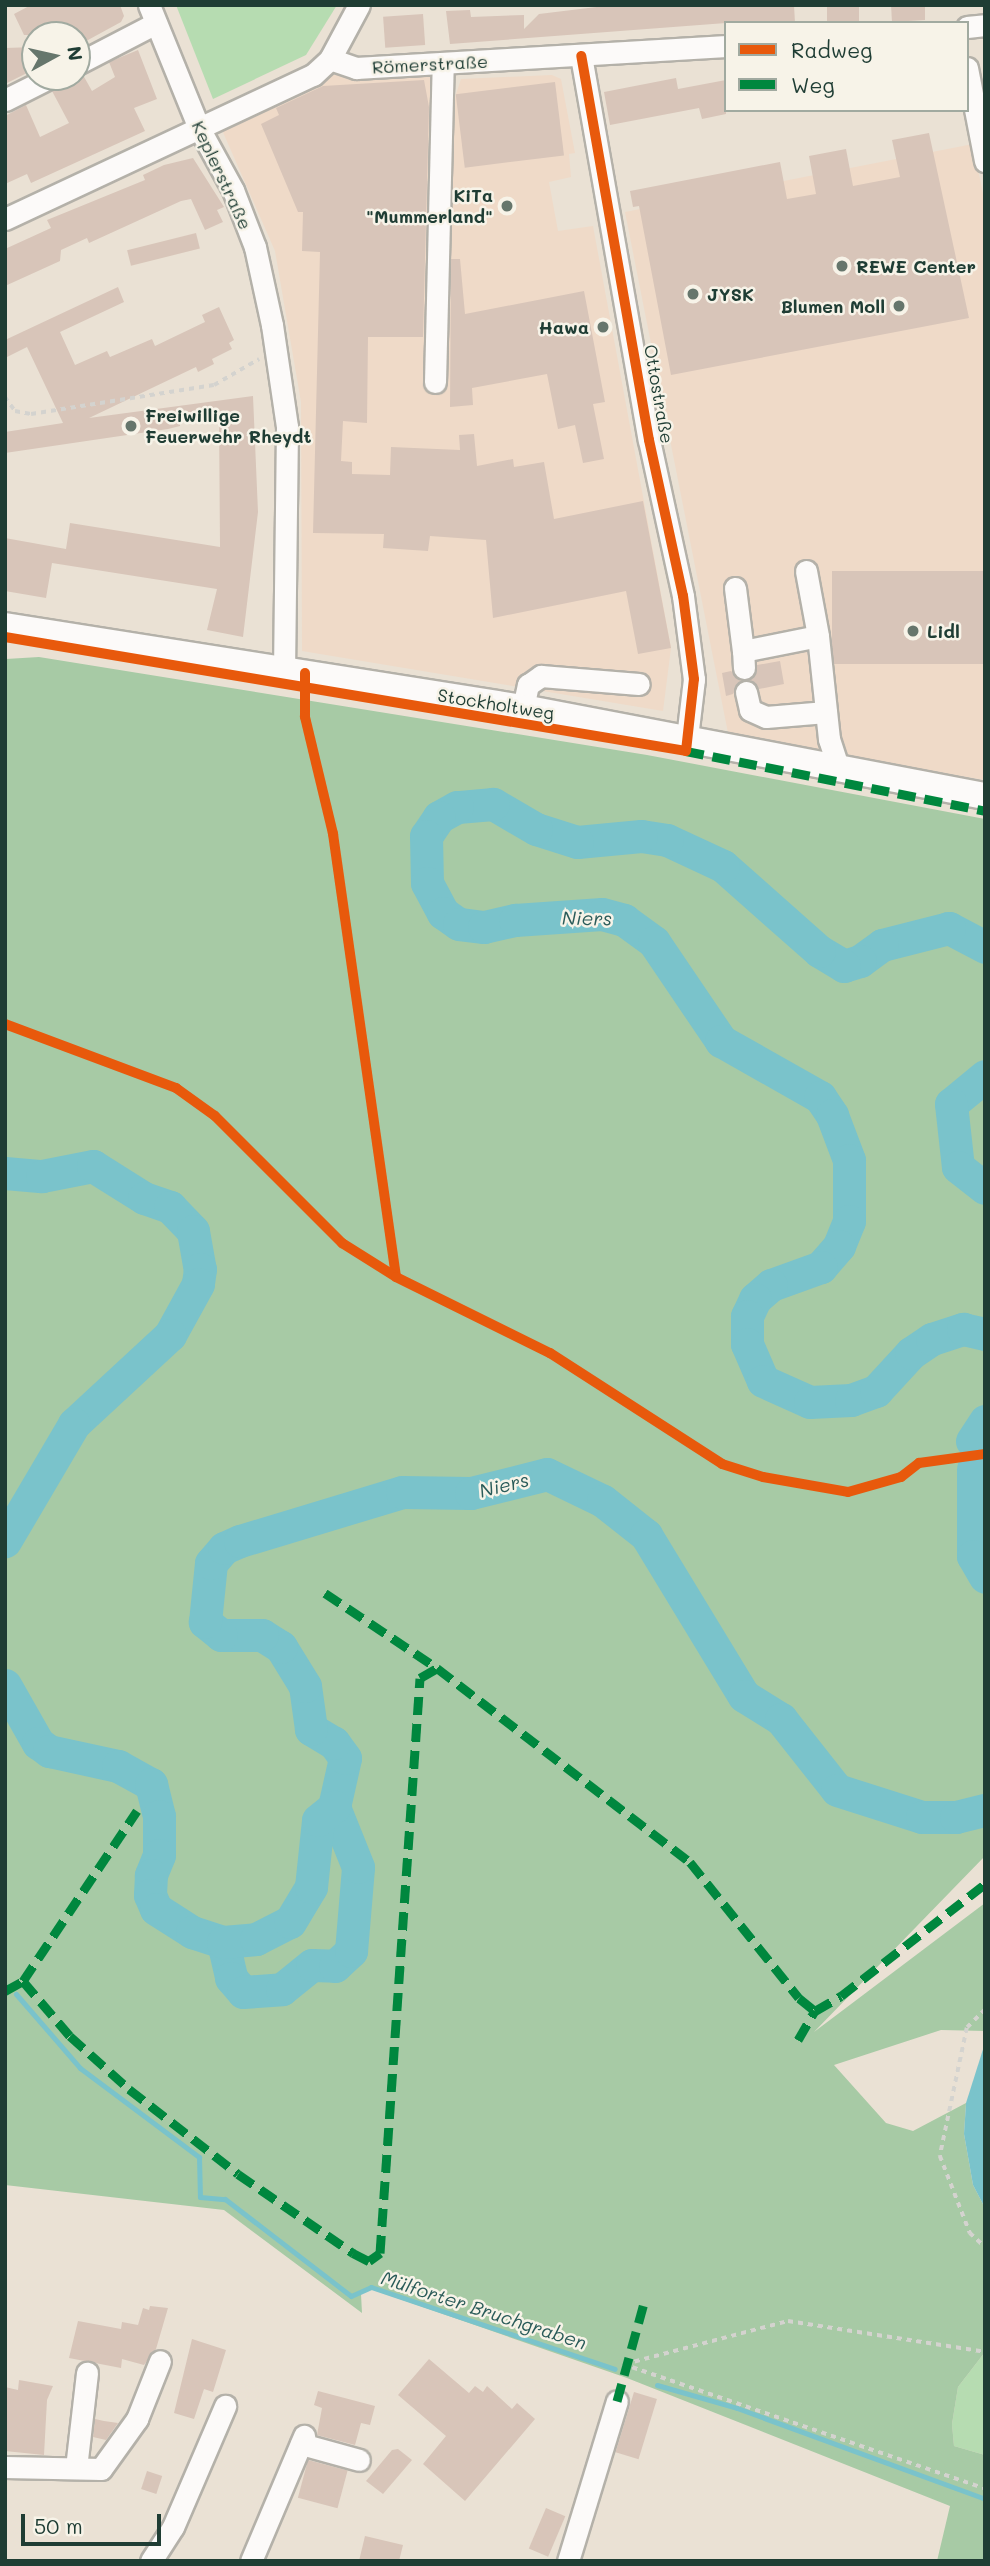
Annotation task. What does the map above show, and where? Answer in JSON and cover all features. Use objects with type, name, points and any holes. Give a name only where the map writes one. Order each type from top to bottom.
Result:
[{"type":"main road","name":"Stockholtweg","points":[[5,625],[523,708],[837,764],[985,796]]},
{"type":"street","points":[[5,219],[313,75],[330,59],[359,5]]},
{"type":"street","points":[[91,55],[152,14]]},
{"type":"street","name":"Keplerstraße","points":[[152,14],[199,128],[233,190],[255,247],[287,427],[284,669]]},
{"type":"street","name":"Römerstraße","points":[[330,59],[355,68],[724,46]]},
{"type":"street","name":"Ottostraße","points":[[581,56],[649,440],[683,596],[694,679],[687,738]]},
{"type":"street","points":[[435,382],[443,64]]},
{"type":"street","points":[[969,78],[985,161]]},
{"type":"street","points":[[5,100],[23,91]]},
{"type":"street","points":[[806,571],[818,636],[826,712],[837,764]]},
{"type":"street","points":[[735,588],[743,660],[818,636]]},
{"type":"street","points":[[523,708],[528,685],[541,676],[639,684]]},
{"type":"street","points":[[746,692],[750,710],[766,718],[826,712]]},
{"type":"street","points":[[5,2467],[101,2469],[137,2419],[160,2361]]},
{"type":"street","points":[[76,2469],[87,2373]]},
{"type":"street","points":[[568,2561],[617,2401]]},
{"type":"street","points":[[151,2561],[173,2527],[225,2406]]},
{"type":"street","points":[[251,2561],[303,2440],[359,2460]]},
{"type":"path","points":[[5,397],[15,411],[31,414],[214,385],[275,350]]},
{"type":"path","points":[[985,2010],[967,2028],[940,2156],[970,2233],[985,2247]]},
{"type":"path","points":[[985,2352],[788,2321],[623,2364],[985,2489]]},
{"type":"shaded area","points":[[434,74],[451,109],[461,79],[552,75],[561,79],[575,153],[569,154],[571,177],[549,182],[558,231],[593,226],[671,648],[663,711],[302,651],[301,402],[275,251],[222,130],[329,75]]},
{"type":"shaded area","points":[[973,144],[985,204],[985,780],[729,738],[625,212]]},
{"type":"green space","points":[[176,5],[337,5],[306,55],[213,99]]},
{"type":"green space","points":[[39,657],[647,755],[985,819],[985,1446],[962,1445],[962,1558],[985,1595],[985,1856],[814,2032],[985,1903],[985,2031],[941,2030],[834,2065],[886,2123],[913,2131],[966,2103],[964,2134],[973,2185],[985,2208],[985,2352],[958,2387],[952,2424],[954,2446],[985,2455],[985,2561],[937,2561],[950,2506],[627,2378],[371,2289],[361,2294],[362,2313],[224,2210],[5,2185],[6,659]]},
{"type":"green space","points":[[985,2352],[985,2455],[954,2446],[952,2424],[958,2387]]},
{"type":"water","points":[[985,2043],[985,2208],[973,2185],[964,2134],[966,2103]]},
{"type":"building","points":[[31,5],[120,5],[124,16],[121,22],[91,38],[91,21],[21,21],[21,29],[14,14]]},
{"type":"building","points":[[613,5],[794,5],[795,21],[724,21],[724,23],[450,44],[446,11],[470,10],[471,17],[524,15],[524,29],[539,14]]},
{"type":"building","points":[[827,5],[859,5],[859,21],[827,21]]},
{"type":"building","points":[[891,5],[925,5],[925,20],[892,21]]},
{"type":"building","points":[[423,14],[425,45],[385,48],[383,17]]},
{"type":"building","points":[[21,47],[21,76],[5,84],[5,48]]},
{"type":"building","points":[[138,50],[157,99],[134,108],[145,131],[31,183],[27,174],[5,184],[5,116],[26,105],[40,137],[69,123],[52,91],[92,91],[115,77],[109,62]]},
{"type":"building","points":[[676,78],[678,89],[724,80],[726,114],[702,119],[699,108],[610,125],[604,92]]},
{"type":"building","points":[[424,80],[429,107],[423,337],[368,337],[367,423],[343,421],[341,461],[352,462],[352,474],[390,475],[391,447],[460,450],[459,435],[474,434],[477,466],[513,459],[514,467],[544,462],[554,519],[643,501],[671,648],[638,654],[626,591],[493,618],[486,540],[430,536],[428,551],[383,548],[384,534],[313,533],[320,252],[302,251],[303,212],[298,212],[261,124],[279,115],[276,108],[323,86]]},
{"type":"building","points":[[555,82],[564,155],[465,168],[456,94]]},
{"type":"building","name":"REWE Center","points":[[929,133],[969,318],[671,375],[639,206],[633,207],[630,191],[780,162],[787,199],[816,194],[809,156],[846,149],[853,186],[900,177],[892,140]]},
{"type":"building","points":[[193,158],[224,207],[217,210],[223,222],[205,230],[191,199],[181,201],[89,243],[87,238],[61,250],[60,261],[5,286],[5,249],[51,228],[47,220],[145,180],[143,175],[164,165]]},
{"type":"building","points":[[196,233],[200,249],[131,266],[127,250]]},
{"type":"building","points":[[451,259],[460,259],[465,314],[584,291],[605,402],[593,404],[604,459],[583,463],[575,425],[558,429],[547,374],[472,388],[473,405],[450,407]]},
{"type":"building","points":[[118,287],[124,302],[60,332],[75,365],[107,351],[110,357],[152,339],[155,346],[205,322],[202,315],[219,307],[234,340],[229,343],[232,349],[212,359],[214,364],[198,372],[196,367],[89,418],[253,396],[258,512],[243,637],[207,630],[217,589],[52,563],[46,598],[5,591],[5,538],[66,549],[70,523],[220,547],[219,415],[180,420],[180,426],[168,429],[5,453],[5,432],[63,423],[27,347],[5,358],[5,340]]},
{"type":"building","name":"Lidl","points":[[832,571],[985,571],[985,664],[832,664]]},
{"type":"building","points":[[780,661],[784,684],[759,689],[750,680],[757,665]]},
{"type":"building","points":[[731,671],[741,680],[733,694],[726,696],[722,673]]},
{"type":"building","points":[[150,2306],[168,2308],[156,2349],[144,2365],[122,2359],[121,2368],[69,2358],[78,2321],[121,2329],[122,2322],[138,2325],[143,2308],[149,2310]]},
{"type":"building","points":[[192,2339],[226,2350],[213,2392],[204,2389],[194,2419],[174,2413]]},
{"type":"building","points":[[429,2359],[469,2393],[475,2386],[483,2392],[487,2386],[512,2409],[517,2403],[535,2419],[465,2501],[423,2464],[446,2436],[398,2395]]},
{"type":"building","points":[[19,2380],[53,2386],[47,2400],[44,2455],[5,2451],[5,2387],[18,2390]]},
{"type":"building","points":[[318,2391],[375,2406],[370,2425],[361,2423],[355,2445],[317,2435],[322,2408],[314,2405]]},
{"type":"building","points":[[634,2392],[657,2399],[639,2459],[616,2452]]},
{"type":"building","points":[[95,2419],[118,2423],[106,2440],[93,2437]]},
{"type":"building","points":[[398,2449],[412,2460],[383,2494],[366,2481],[392,2450]]},
{"type":"building","points":[[308,2460],[348,2471],[338,2508],[298,2498]]},
{"type":"building","points":[[147,2471],[162,2476],[156,2494],[141,2489]]},
{"type":"building","points":[[546,2508],[565,2516],[548,2557],[529,2549]]},
{"type":"building","points":[[365,2536],[403,2545],[399,2561],[359,2561]]},
{"type":"waterway","name":"Niers","points":[[985,947],[949,928],[882,945],[860,961],[844,966],[819,951],[723,866],[667,840],[641,836],[577,842],[536,829],[493,804],[457,807],[439,817],[426,836],[427,883],[443,913],[459,924],[484,927],[515,920],[602,914],[624,920],[654,942],[721,1041],[820,1097],[832,1115],[849,1160],[849,1221],[839,1246],[821,1267],[771,1285],[755,1299],[747,1316],[747,1344],[763,1381],[810,1402],[851,1400],[876,1391],[911,1353],[932,1339],[963,1329],[985,1334]]},
{"type":"waterway","name":"Niers","points":[[985,1076],[951,1104],[958,1167],[985,1188]]},
{"type":"waterway","name":"Niers","points":[[5,1173],[42,1176],[93,1166],[144,1198],[170,1207],[193,1231],[200,1269],[198,1284],[170,1335],[74,1424],[5,1541]]},
{"type":"waterway","name":"Niers","points":[[972,1441],[985,1421]]},
{"type":"waterway","name":"Niers","points":[[973,1469],[973,1556],[985,1577]]},
{"type":"waterway","name":"Niers","points":[[5,1685],[38,1743],[49,1751],[118,1766],[151,1784],[159,1816],[159,1855],[151,1875],[150,1895],[156,1909],[192,1932],[223,1942],[231,1978],[243,1992],[282,1989],[312,1965],[335,1966],[351,1951],[358,1867],[334,1807],[345,1758],[334,1743],[311,1729],[305,1686],[281,1647],[262,1635],[221,1635],[205,1622],[211,1563],[224,1548],[240,1541],[402,1492],[471,1493],[547,1474],[603,1501],[646,1535],[744,1696],[781,1719],[837,1790],[922,1817],[956,1817],[985,1810]]},
{"type":"waterway","name":"Niers","points":[[223,1942],[256,1939],[290,1922],[311,1887],[318,1820],[334,1807]]},
{"type":"waterway","name":"Mülforter Bruchgraben","points":[[16,1994],[80,2068],[199,2157],[200,2197],[225,2199],[351,2296],[371,2287],[615,2369]]},
{"type":"waterway","name":"Mülforter Bruchgraben","points":[[657,2385],[737,2408],[985,2499]]},
{"type":"marked path","points":[[686,751],[985,811]]},
{"type":"marked path","points":[[325,1593],[437,1668]]},
{"type":"marked path","points":[[5,1991],[23,1981],[70,2036],[129,2089],[238,2174],[353,2253],[369,2261],[380,2253],[420,1678],[437,1668],[690,1862],[799,1998],[815,2011]]},
{"type":"marked path","points":[[23,1981],[137,1811]]},
{"type":"marked path","points":[[798,2040],[815,2011],[841,1996],[985,1884]]},
{"type":"marked path","points":[[617,2401],[644,2303]]},
{"type":"cycle path","points":[[5,637],[686,751],[694,679],[683,596],[649,440],[581,56]]},
{"type":"cycle path","points":[[305,673],[305,717],[333,834],[396,1277]]},
{"type":"cycle path","points":[[5,1024],[176,1088],[215,1116],[342,1243],[396,1277],[550,1353],[722,1464],[763,1477],[848,1492],[901,1477],[919,1463],[985,1454]]},
{"type":"place","name":"KiTa \"Mummerland\"","points":[[507,206]]},
{"type":"place","name":"REWE Center","points":[[842,266]]},
{"type":"place","name":"JYSK","points":[[693,294]]},
{"type":"place","name":"Blumen Moll","points":[[899,306]]},
{"type":"place","name":"Hawa","points":[[603,327]]},
{"type":"place","name":"Freiwillige Feuerwehr Rheydt","points":[[131,426]]},
{"type":"place","name":"Lidl","points":[[913,631]]}]
